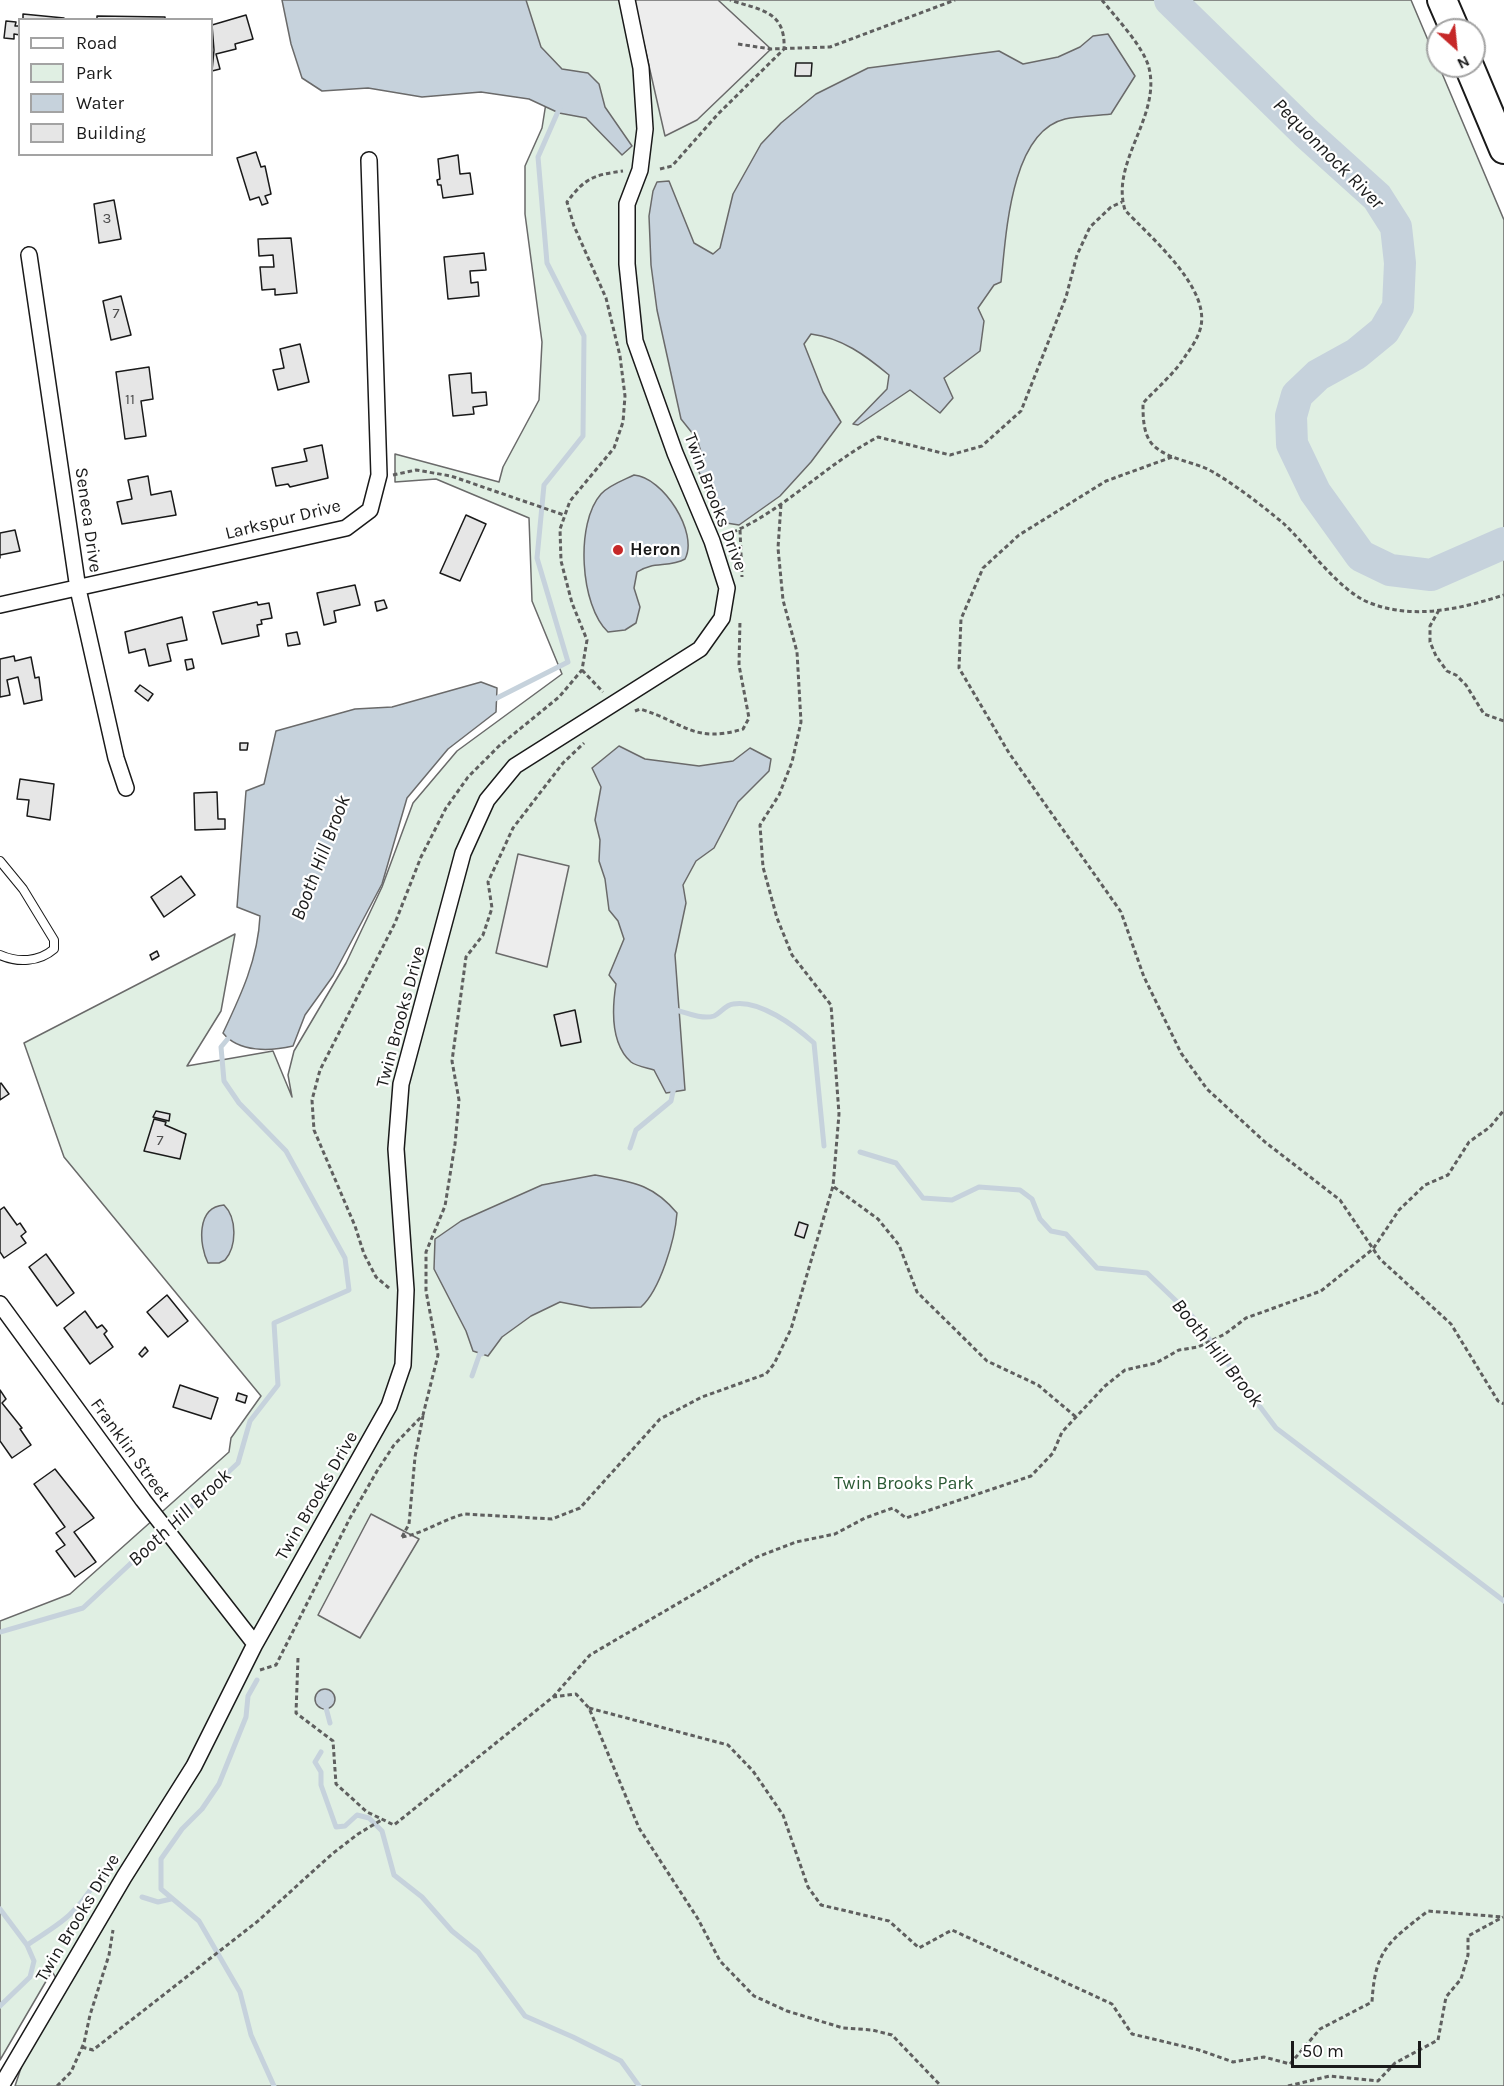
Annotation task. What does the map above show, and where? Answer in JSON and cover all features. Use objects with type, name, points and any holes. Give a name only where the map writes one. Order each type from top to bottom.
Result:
[{"type":"highway","points":[[1442,0],[1450,18]]},
{"type":"highway","points":[[1474,78],[1504,149]]},
{"type":"street","name":"Twin Brooks Drive","points":[[1,2086],[124,1877],[194,1766],[255,1644],[384,1415],[403,1365],[406,1290],[396,1149],[401,1084],[464,853],[487,800],[515,766],[700,649],[722,618],[727,588],[712,541],[675,453],[635,341],[627,264],[627,204],[640,170],[645,129],[641,68],[627,0]]},
{"type":"street","name":"Larkspur Drive","points":[[0,605],[346,528],[370,510],[379,475],[369,160]]},
{"type":"street","name":"Seneca Drive","points":[[29,255],[78,589],[116,758],[126,788]]},
{"type":"street","name":"Franklin Street","points":[[0,1304],[143,1500],[255,1644]]},
{"type":"lane","points":[[0,861],[22,889],[54,940],[54,949],[45,957],[31,960],[0,955]]},
{"type":"path","points":[[730,0],[775,16],[782,26],[784,49]]},
{"type":"path","points":[[738,44],[784,49],[830,47],[955,0]]},
{"type":"path","points":[[1102,0],[1149,66],[1152,85],[1144,122],[1126,171],[1122,202],[1125,210],[1189,280],[1199,303],[1201,326],[1190,348],[1143,403],[1143,424],[1152,445],[1172,458],[1212,471],[1283,524],[1330,573],[1367,602],[1399,612],[1439,610],[1466,607],[1504,595]]},
{"type":"path","points":[[660,169],[672,166],[718,114],[784,49]]},
{"type":"path","points":[[391,1289],[376,1276],[364,1254],[355,1226],[314,1130],[312,1100],[320,1070],[395,923],[421,857],[446,808],[468,777],[499,746],[559,698],[582,670],[587,640],[572,603],[561,561],[560,529],[570,501],[614,448],[623,422],[625,396],[620,356],[606,298],[574,226],[567,202],[580,183],[598,175],[623,171]]},
{"type":"path","points":[[712,541],[747,526],[781,504],[851,451],[878,437],[950,455],[982,446],[1021,411],[1066,297],[1077,255],[1090,227],[1111,207],[1122,202]]},
{"type":"path","points":[[1172,458],[1098,486],[1019,535],[983,568],[962,619],[959,668],[1009,753],[1121,912],[1154,996],[1181,1053],[1207,1089],[1265,1142],[1340,1200],[1380,1259],[1451,1324],[1498,1401],[1504,1404]]},
{"type":"path","points":[[379,475],[399,475],[416,471],[451,476],[529,501],[564,515]]},
{"type":"path","points":[[423,1415],[415,1457],[408,1524],[402,1537],[419,1534],[452,1517],[465,1514],[538,1520],[567,1516],[594,1496],[631,1449],[660,1419],[702,1397],[766,1374],[774,1364],[791,1329],[833,1186],[839,1114],[831,1005],[792,955],[777,918],[763,867],[760,825],[779,795],[792,762],[801,722],[797,652],[783,600],[778,548],[781,504]]},
{"type":"path","points":[[1439,610],[1430,626],[1430,642],[1437,656],[1447,671],[1456,675],[1466,685],[1484,714],[1504,721]]},
{"type":"path","points":[[298,1658],[296,1713],[333,1742],[336,1784],[367,1812],[394,1825],[553,1697],[590,1655],[757,1557],[796,1542],[835,1534],[865,1518],[893,1509],[906,1518],[1031,1476],[1053,1453],[1062,1432],[1105,1386],[1125,1370],[1156,1363],[1179,1350],[1198,1347],[1225,1334],[1246,1318],[1321,1291],[1373,1249],[1400,1210],[1425,1185],[1448,1175],[1469,1142],[1490,1127],[1504,1110]]},
{"type":"path","points":[[833,1186],[878,1219],[899,1245],[917,1292],[987,1361],[1038,1385],[1076,1417]]},
{"type":"path","points":[[553,1697],[576,1694],[589,1708],[639,1828],[681,1891],[720,1961],[754,1996],[787,2011],[843,2028],[872,2030],[892,2035],[941,2086]]},
{"type":"path","points":[[589,1708],[728,1745],[753,1771],[783,1815],[808,1887],[821,1905],[889,1921],[919,1948],[952,1930],[1112,2004],[1132,2034],[1199,2050],[1233,2062],[1264,2057],[1290,2064],[1320,2029],[1372,2002],[1374,1971],[1392,1939],[1428,1911],[1503,1917]]},
{"type":"path","points":[[82,2047],[93,2050],[108,2040],[126,2021],[172,1986],[192,1975],[216,1951],[258,1920],[332,1854],[383,1819]]},
{"type":"path","points":[[1288,2086],[1330,2076],[1378,2081],[1395,2063],[1438,2040],[1446,1997],[1461,1979],[1468,1955],[1468,1936],[1503,1917]]},
{"type":"green space","name":"Twin Brooks Park","points":[[511,0],[1411,0],[1426,35],[1426,78],[1444,78],[1504,220],[1504,2086],[15,2086],[27,2050],[64,1993],[52,1971],[0,2060],[0,1621],[70,1594],[229,1452],[231,1438],[261,1396],[64,1157],[24,1043],[235,934],[221,1011],[187,1066],[273,1051],[292,1097],[288,1075],[294,1051],[346,963],[382,887],[413,803],[457,751],[562,674],[532,601],[529,518],[436,479],[395,482],[395,454],[499,482],[503,467],[539,400],[542,342],[525,214],[525,166],[542,128],[550,78]]},
{"type":"shaded area","points":[[634,0],[718,0],[771,49],[697,120],[665,136]]},
{"type":"shaded area","points":[[518,854],[569,866],[547,967],[496,953]]},
{"type":"shaded area","points":[[371,1514],[419,1539],[360,1638],[318,1615]]},
{"type":"water","points":[[282,0],[526,0],[541,47],[562,69],[588,73],[599,84],[605,107],[632,146],[622,155],[586,118],[559,113],[529,99],[481,92],[422,97],[368,88],[322,91],[302,78],[291,44]]},
{"type":"water","points":[[1108,34],[1135,76],[1111,114],[1065,119],[1047,128],[1032,144],[1014,188],[1005,239],[1001,282],[994,285],[978,308],[984,321],[980,351],[944,378],[953,398],[940,413],[910,390],[858,425],[853,424],[887,389],[889,375],[853,348],[833,339],[811,334],[804,344],[823,392],[841,422],[811,462],[780,496],[739,525],[720,522],[699,472],[701,452],[697,439],[681,419],[657,310],[651,265],[649,216],[653,191],[657,182],[669,181],[694,243],[713,254],[720,248],[733,194],[761,144],[781,123],[816,94],[868,68],[999,51],[1023,64],[1058,57],[1080,47],[1093,36]]},
{"type":"water","points":[[634,475],[645,478],[656,485],[676,508],[687,535],[688,548],[685,559],[679,562],[649,567],[637,572],[634,588],[640,607],[636,623],[625,630],[608,632],[591,604],[587,585],[584,544],[587,524],[601,494],[612,485]]},
{"type":"water","points":[[481,682],[497,688],[496,712],[448,749],[407,798],[382,884],[333,976],[305,1015],[293,1046],[256,1049],[230,1040],[223,1033],[242,991],[259,932],[260,916],[237,907],[246,791],[264,784],[276,731],[355,709],[392,707]]},
{"type":"water","points":[[619,746],[645,759],[699,766],[733,761],[750,748],[771,759],[769,771],[738,802],[714,848],[696,861],[683,885],[686,903],[675,955],[685,1090],[666,1093],[654,1070],[631,1062],[624,1054],[616,1036],[613,1015],[616,984],[609,975],[624,939],[618,921],[609,910],[605,879],[599,861],[600,840],[595,820],[601,787],[592,768]]},
{"type":"water","points":[[595,1175],[640,1185],[659,1195],[677,1213],[665,1264],[648,1299],[641,1307],[591,1308],[560,1302],[531,1316],[502,1337],[488,1356],[473,1351],[466,1331],[434,1269],[435,1239],[461,1221],[542,1185]]},
{"type":"water","points":[[224,1205],[233,1224],[232,1247],[225,1260],[219,1263],[208,1263],[202,1237],[204,1219],[215,1207]]},
{"type":"water","points":[[325,1689],[332,1692],[335,1699],[332,1706],[325,1709],[318,1706],[315,1699],[318,1692]]},
{"type":"building","points":[[23,14],[64,18],[23,18]]},
{"type":"building","points":[[246,15],[253,39],[235,44],[236,49],[216,54],[220,69],[213,71],[214,50],[213,25]]},
{"type":"building","points":[[97,16],[165,17],[165,18],[97,18]]},
{"type":"building","points":[[6,21],[16,22],[18,35],[14,34],[14,39],[4,38]]},
{"type":"building","points":[[796,63],[812,63],[811,76],[795,76]]},
{"type":"building","points":[[256,152],[261,167],[265,166],[271,194],[265,196],[268,203],[262,205],[259,197],[250,200],[237,158]]},
{"type":"building","points":[[458,155],[460,174],[470,173],[473,194],[443,198],[441,185],[438,185],[437,180],[440,179],[438,159]]},
{"type":"building","points":[[114,200],[121,239],[99,243],[94,204]]},
{"type":"building","points":[[291,238],[297,293],[275,295],[275,289],[262,290],[260,267],[274,267],[273,255],[259,256],[258,239]]},
{"type":"building","points":[[484,253],[486,270],[470,271],[471,283],[478,282],[479,296],[448,299],[444,257]]},
{"type":"building","points":[[121,296],[131,335],[111,340],[103,301]]},
{"type":"building","points":[[300,344],[309,382],[278,390],[273,370],[284,368],[280,349]]},
{"type":"building","points":[[149,367],[153,399],[141,401],[146,436],[125,439],[116,372]]},
{"type":"building","points":[[471,373],[472,393],[486,392],[487,405],[473,407],[474,414],[453,416],[449,375]]},
{"type":"building","points":[[322,445],[328,478],[290,487],[288,484],[276,486],[272,468],[307,461],[304,449]]},
{"type":"building","points":[[148,476],[151,495],[171,491],[176,515],[122,524],[117,502],[132,499],[128,480]]},
{"type":"building","points":[[466,515],[486,524],[460,581],[440,573]]},
{"type":"building","points":[[15,530],[20,551],[0,555],[0,533]]},
{"type":"building","points":[[355,585],[360,605],[334,611],[336,622],[324,625],[317,593]]},
{"type":"building","points":[[384,600],[387,608],[377,611],[375,602]]},
{"type":"building","points":[[257,602],[258,605],[269,603],[272,618],[261,620],[262,624],[257,625],[259,636],[222,644],[213,612]]},
{"type":"building","points":[[182,617],[187,640],[167,644],[171,661],[149,666],[145,649],[129,653],[125,632]]},
{"type":"building","points":[[297,632],[300,644],[288,646],[286,634]]},
{"type":"building","points":[[14,656],[15,661],[31,657],[35,678],[39,677],[42,700],[24,704],[18,677],[7,680],[10,695],[0,697],[0,659]]},
{"type":"building","points":[[192,659],[194,668],[187,670],[185,660]]},
{"type":"building","points":[[140,685],[153,694],[148,701],[135,691]]},
{"type":"building","points":[[240,743],[248,743],[247,750],[240,750]]},
{"type":"building","points":[[20,779],[54,784],[50,820],[27,816],[29,800],[17,799]]},
{"type":"building","points":[[217,792],[218,819],[225,819],[225,829],[195,830],[194,793]]},
{"type":"building","points":[[181,876],[195,895],[164,917],[151,897]]},
{"type":"building","points":[[157,951],[159,956],[152,960],[150,955]]},
{"type":"building","points":[[575,1010],[581,1042],[561,1046],[554,1015]]},
{"type":"building","points":[[0,1084],[9,1094],[0,1100]]},
{"type":"building","points":[[156,1111],[170,1114],[169,1121],[153,1117]]},
{"type":"building","points":[[154,1119],[166,1122],[165,1125],[186,1134],[180,1159],[144,1151]]},
{"type":"building","points":[[4,1207],[17,1225],[20,1223],[26,1232],[21,1236],[26,1243],[4,1258],[0,1252],[0,1210]]},
{"type":"building","points":[[799,1222],[808,1225],[804,1238],[795,1235]]},
{"type":"building","points":[[46,1254],[74,1293],[57,1306],[29,1267]]},
{"type":"building","points":[[167,1295],[188,1321],[168,1337],[147,1312]]},
{"type":"building","points":[[85,1311],[97,1328],[102,1325],[107,1331],[104,1334],[113,1347],[90,1364],[64,1328]]},
{"type":"building","points":[[145,1347],[148,1351],[142,1357],[139,1354]]},
{"type":"building","points":[[180,1385],[218,1398],[211,1419],[173,1407]]},
{"type":"building","points":[[0,1390],[6,1399],[2,1403],[22,1428],[20,1429],[31,1445],[12,1458],[0,1441]]},
{"type":"building","points":[[238,1393],[247,1396],[245,1403],[236,1400]]},
{"type":"building","points":[[55,1469],[94,1518],[74,1532],[96,1562],[75,1577],[56,1551],[65,1545],[56,1533],[65,1527],[34,1484]]},
{"type":"waterway","name":"Pequonnock River","points":[[1170,0],[1306,133],[1377,197],[1396,227],[1400,263],[1398,307],[1384,331],[1356,354],[1318,375],[1297,395],[1291,416],[1292,444],[1315,492],[1361,556],[1390,570],[1431,575],[1504,543]]},
{"type":"waterway","name":"Booth Hill Brook","points":[[491,701],[568,662],[537,558],[544,485],[583,436],[584,336],[547,263],[538,157],[560,107]]},
{"type":"waterway","points":[[672,1009],[709,1017],[730,1005],[754,1006],[776,1015],[814,1043],[824,1146]]},
{"type":"waterway","name":"Booth Hill Brook","points":[[0,1632],[83,1608],[238,1463],[250,1421],[278,1385],[274,1323],[349,1290],[345,1258],[286,1151],[239,1103],[224,1081],[221,1047],[231,1035]]},
{"type":"waterway","points":[[630,1148],[636,1130],[671,1101],[674,1087]]},
{"type":"waterway","name":"Booth Hill Brook","points":[[860,1152],[896,1163],[923,1198],[952,1200],[979,1187],[1020,1190],[1032,1199],[1040,1219],[1051,1231],[1066,1234],[1097,1268],[1147,1273],[1192,1316],[1276,1428],[1504,1601]]},
{"type":"waterway","points":[[472,1376],[480,1353],[482,1354]]},
{"type":"waterway","points":[[257,1680],[248,1696],[246,1717],[219,1784],[202,1809],[182,1829],[161,1859],[161,1889],[199,1921],[240,1992],[251,2035],[274,2086]]},
{"type":"waterway","points":[[325,1704],[330,1723]]},
{"type":"waterway","points":[[321,1752],[315,1762],[321,1772],[321,1785],[336,1827],[345,1826],[357,1815],[369,1818],[382,1831],[394,1875],[422,1897],[452,1931],[478,1952],[525,2016],[621,2061],[639,2086]]},
{"type":"waterway","points":[[27,1945],[66,1918],[81,1903],[96,1881],[103,1879]]},
{"type":"waterway","points":[[142,1897],[158,1902],[171,1899]]},
{"type":"waterway","name":"Booth Hill Brook","points":[[0,1909],[27,1945],[34,1961],[30,1977],[0,2006]]},
{"type":"place","name":"Heron","points":[[618,550]]}]
